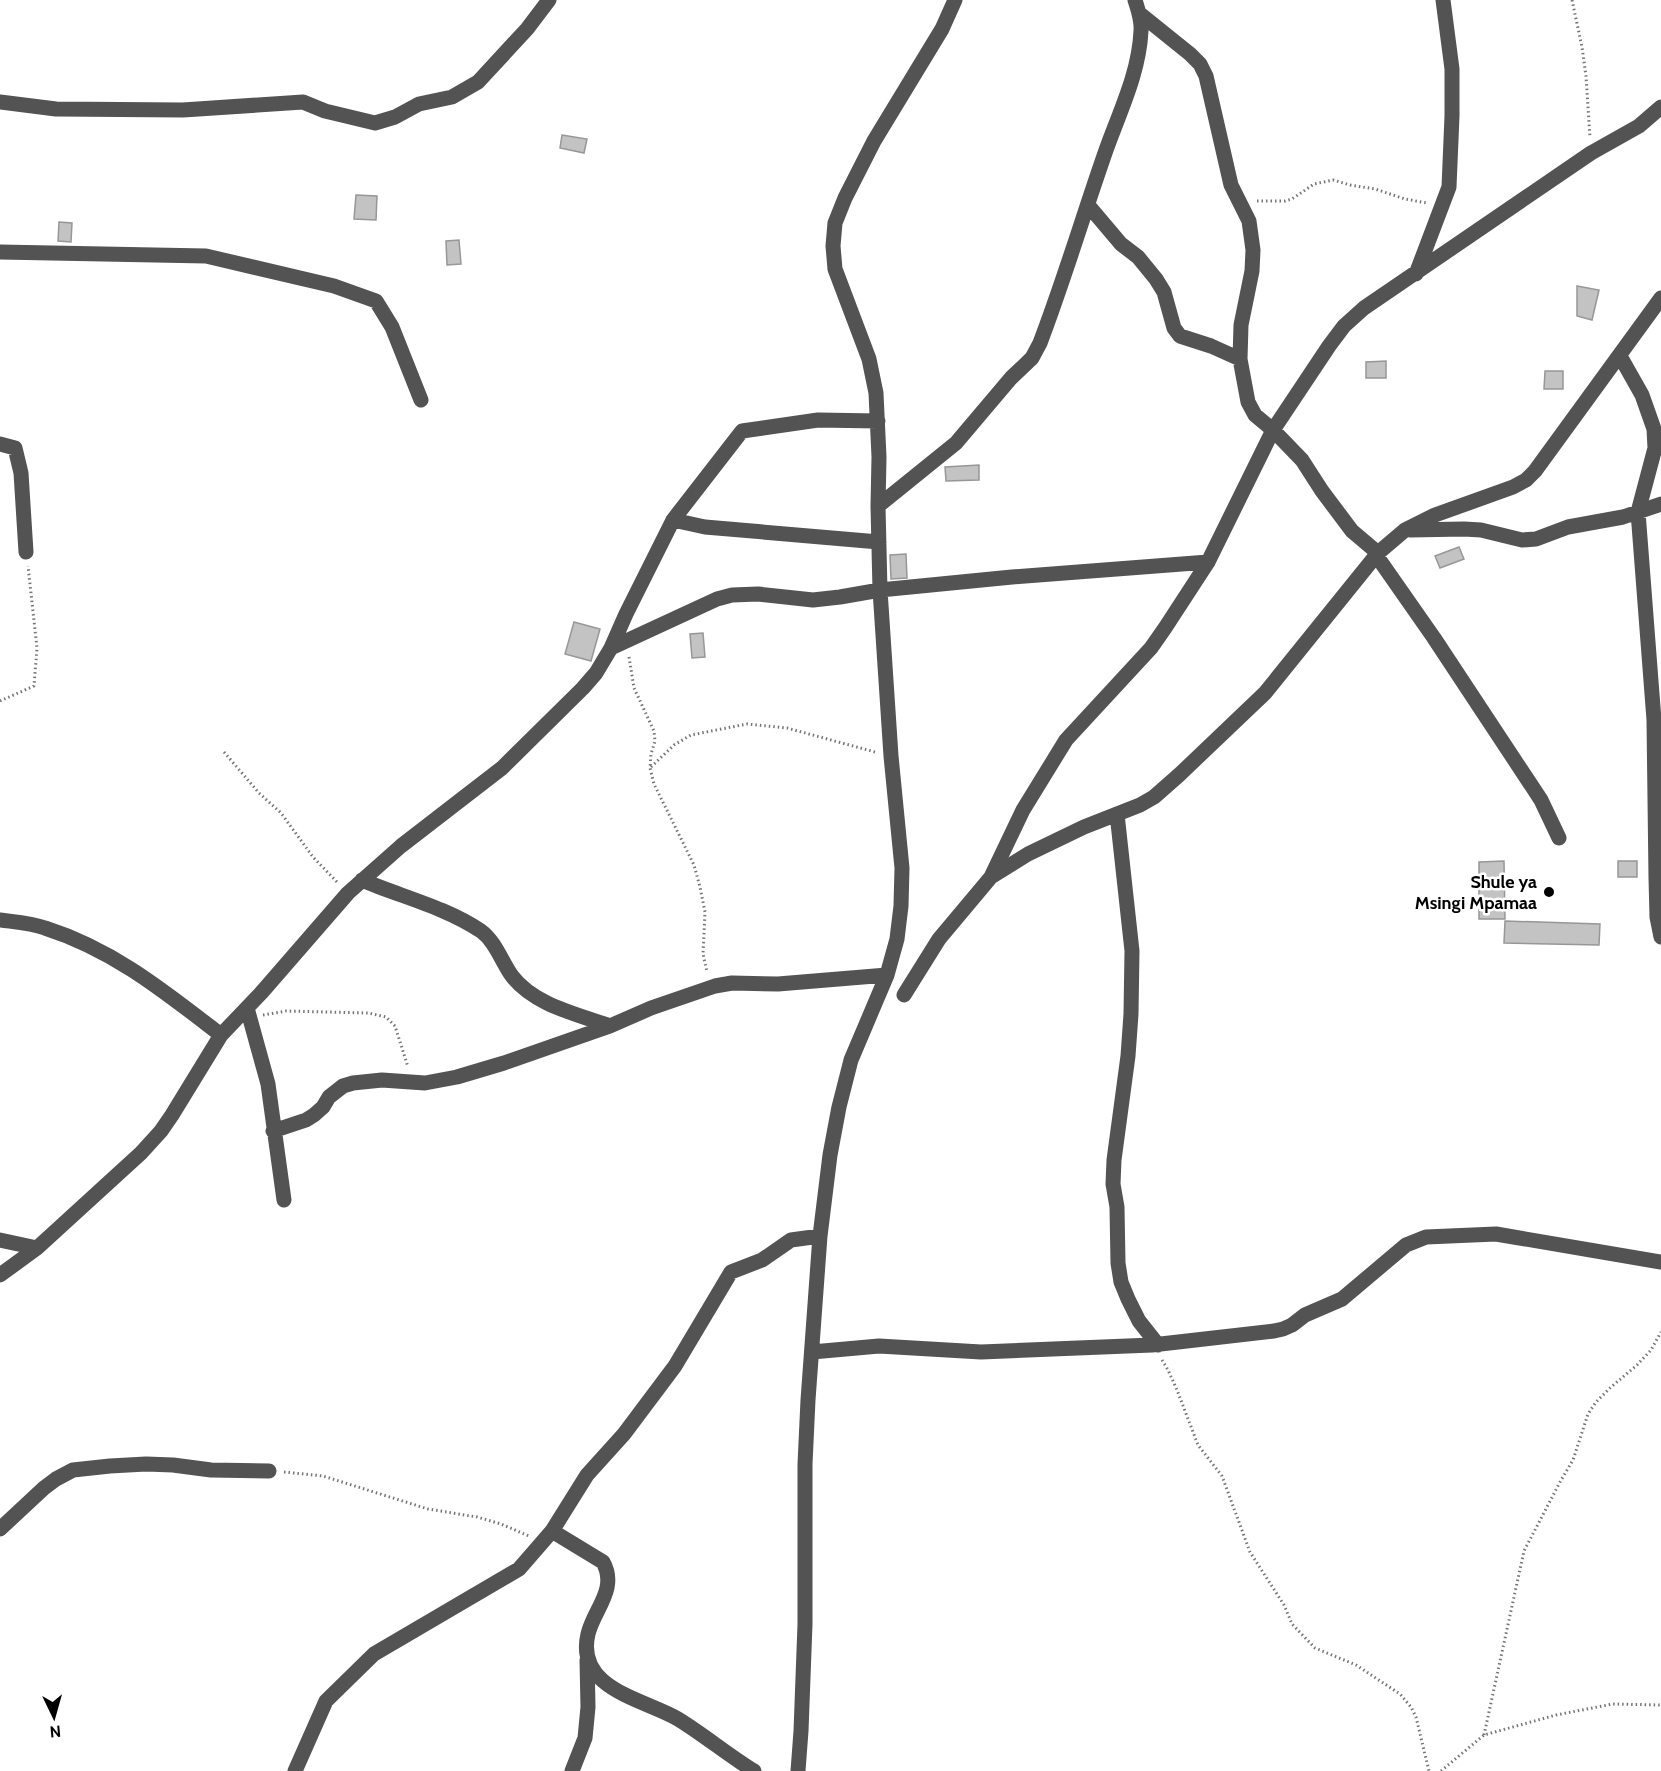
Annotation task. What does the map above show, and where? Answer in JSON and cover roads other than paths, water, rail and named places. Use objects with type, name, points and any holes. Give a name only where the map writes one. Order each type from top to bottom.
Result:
[{"type":"street","points":[[0,102],[56,109],[183,110],[303,102],[325,111],[375,123],[395,117],[419,104],[452,97],[478,82],[527,29],[549,0]]},
{"type":"street","points":[[798,1771],[805,1624],[805,1464],[820,1236],[830,1155],[851,1060],[887,975],[897,939],[902,868],[891,756],[880,590],[876,393],[869,359],[835,269],[833,246],[835,223],[874,141],[942,29],[955,0]]},
{"type":"street","points":[[1416,274],[1449,187],[1452,69],[1443,0]]},
{"type":"street","points":[[878,506],[956,443],[1011,378],[1032,358],[1040,343],[1106,151],[1124,106],[1141,30],[1137,7]]},
{"type":"street","points":[[1137,7],[1200,64],[1206,76],[1231,185],[1249,221],[1253,250],[1252,271],[1240,325],[1240,359],[1248,402],[1255,415],[1302,460],[1352,531],[1377,554],[1540,800],[1559,838]]},
{"type":"street","points":[[904,996],[939,939],[991,877],[1023,810],[1066,740],[1151,648],[1208,562],[1273,430],[1344,326],[1364,308],[1591,153],[1639,126],[1661,108]]},
{"type":"street","points":[[1088,205],[1121,244],[1138,257],[1155,279],[1164,292],[1174,328],[1180,336],[1240,359]]},
{"type":"street","points":[[0,252],[206,256],[334,286],[376,301],[392,327],[421,399]]},
{"type":"street","points":[[991,877],[1028,854],[1154,797],[1264,693],[1377,554],[1405,530],[1435,515],[1493,495],[1526,480],[1535,471],[1661,298]]},
{"type":"street","points":[[1620,356],[1642,396],[1654,429],[1655,448],[1638,512],[1654,720],[1657,916],[1661,935]]},
{"type":"street","points":[[0,1275],[36,1248],[141,1153],[161,1131],[221,1035],[249,1012],[348,893],[401,846],[502,768],[577,695],[596,673],[611,648],[673,520],[742,431],[818,420],[878,422]]},
{"type":"street","points":[[0,444],[15,447],[21,473],[26,552]]},
{"type":"street","points":[[1405,530],[1481,530],[1529,540],[1569,527],[1623,517],[1661,504]]},
{"type":"street","points":[[673,520],[705,527],[879,542]]},
{"type":"street","points":[[611,648],[717,599],[732,595],[758,594],[813,600],[880,590],[1012,577],[1208,562]]},
{"type":"street","points":[[1117,814],[1132,951],[1128,1056],[1113,1184],[1117,1207],[1118,1263],[1121,1282],[1128,1299],[1155,1345]]},
{"type":"street","points":[[362,880],[461,919],[484,933],[513,977],[525,989],[543,1001],[610,1026]]},
{"type":"street","points":[[0,920],[45,927],[98,949],[142,975],[221,1035]]},
{"type":"street","points":[[273,1131],[314,1115],[329,1097],[343,1086],[382,1080],[425,1083],[475,1072],[610,1026],[651,1008],[715,986],[732,983],[778,984],[887,975]]},
{"type":"street","points":[[249,1012],[268,1084],[284,1200]]},
{"type":"street","points":[[812,1352],[879,1346],[981,1352],[1155,1345],[1284,1329],[1305,1315],[1342,1299],[1406,1245],[1426,1237],[1496,1234],[1661,1262]]},
{"type":"street","points":[[295,1771],[326,1701],[356,1670],[374,1654],[519,1569],[547,1536],[587,1475],[624,1434],[675,1366],[731,1272],[762,1260],[791,1240],[820,1236]]},
{"type":"street","points":[[0,1240],[36,1248]]},
{"type":"street","points":[[0,1529],[44,1488],[73,1470],[146,1464],[211,1470],[269,1471]]},
{"type":"street","points":[[547,1536],[603,1562],[608,1570],[609,1578],[606,1591],[588,1632],[586,1646],[588,1707],[585,1738],[572,1771]]},
{"type":"street","points":[[586,1659],[598,1676],[614,1690],[678,1719],[754,1771]]},
{"type":"place","name":"Shule ya Msingi Mpamaa","points":[[1549,892]]}]
